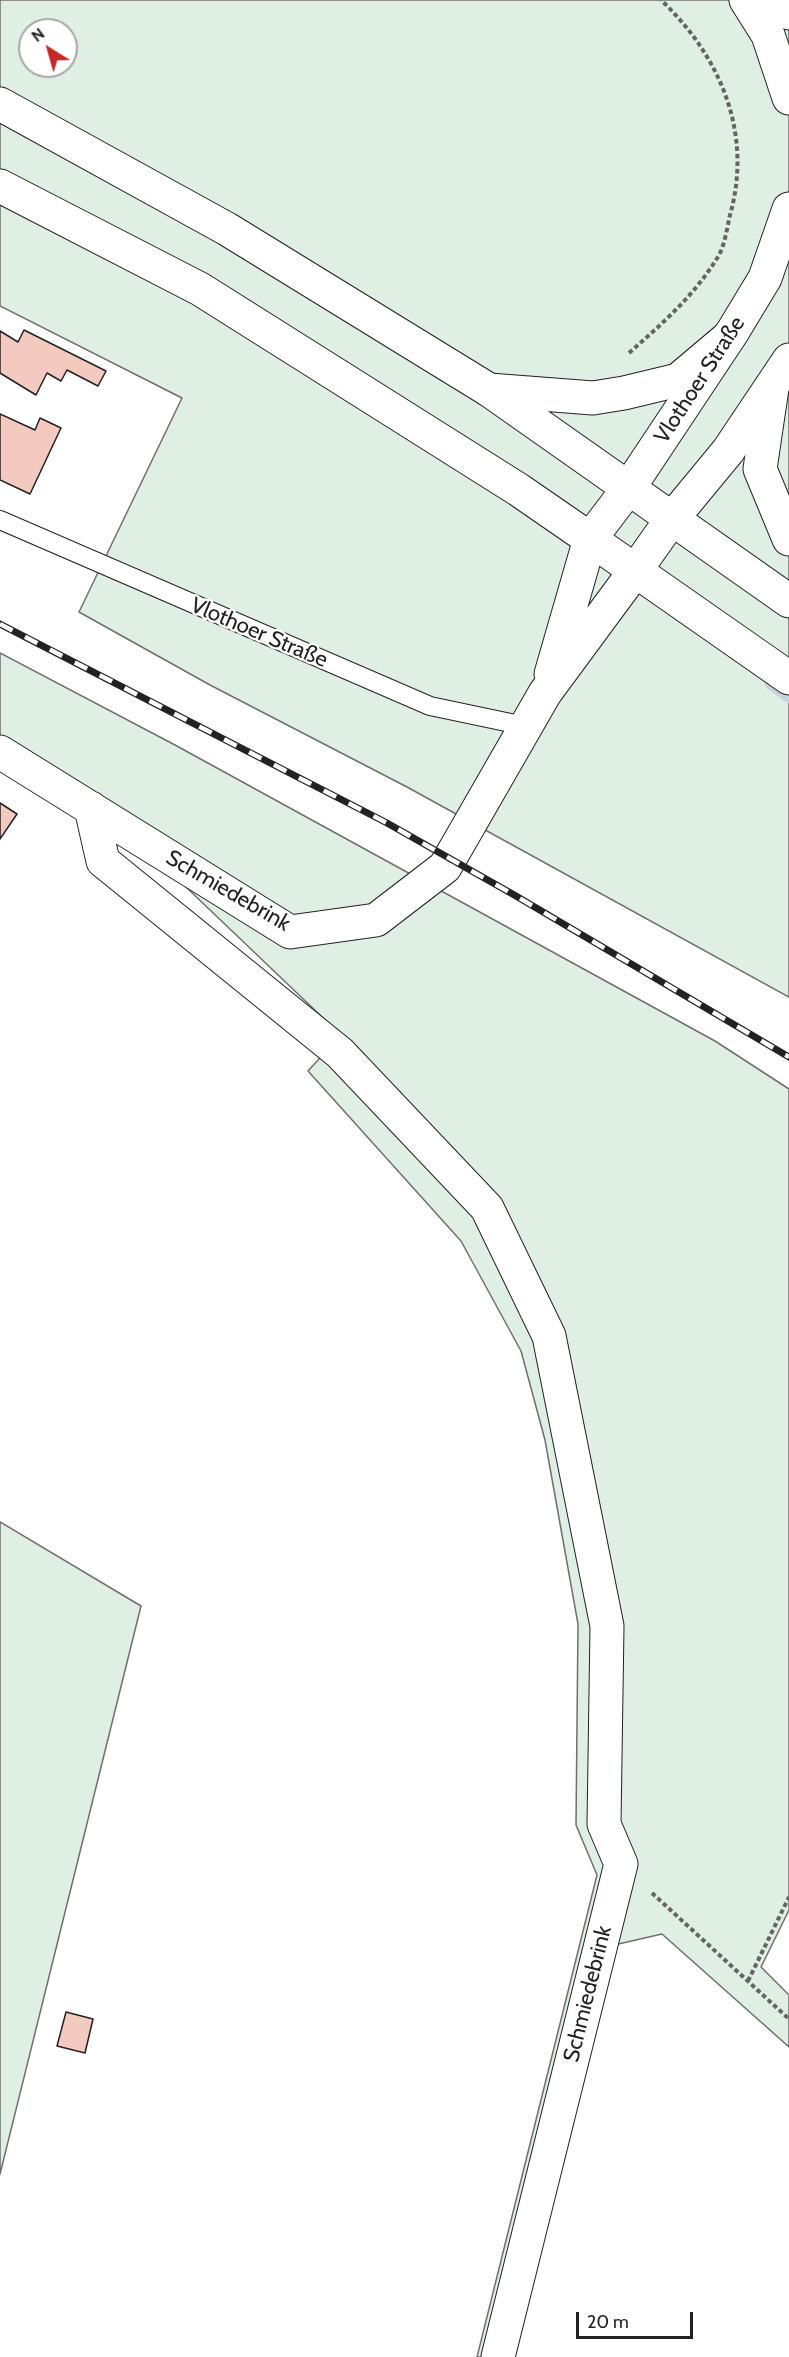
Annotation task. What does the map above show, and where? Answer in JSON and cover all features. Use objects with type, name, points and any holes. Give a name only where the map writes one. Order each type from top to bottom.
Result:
[{"type":"main road","points":[[746,0],[768,35],[789,98]]},
{"type":"main road","points":[[773,0],[789,13]]},
{"type":"main road","points":[[0,105],[227,229],[489,390],[789,601]]},
{"type":"main road","points":[[0,186],[200,289],[519,490],[789,678]]},
{"type":"main road","name":"Vlothoer Straße","points":[[590,539],[628,489],[729,337],[765,278],[789,209]]},
{"type":"main road","points":[[489,390],[593,398],[624,393],[678,380],[729,337]]},
{"type":"main road","points":[[635,571],[672,520],[728,451],[789,360]]},
{"type":"main road","points":[[772,388],[760,469],[789,539]]},
{"type":"main road","name":"Schmiedebrink","points":[[545,693],[590,539]]},
{"type":"main road","name":"Schmiedebrink","points":[[0,752],[290,932],[376,920],[445,867],[545,693],[635,571]]},
{"type":"main road","points":[[91,808],[103,861],[340,1053],[487,1208],[549,1336],[607,1626],[604,1824],[621,1864]]},
{"type":"main road","name":"Schmiedebrink","points":[[498,2357],[621,1864]]},
{"type":"lane","name":"Vlothoer Straße","points":[[0,520],[430,706],[525,726]]},
{"type":"path","points":[[624,393],[622,359],[676,311],[720,253],[737,190],[736,129],[726,92],[705,50],[661,0]]},
{"type":"path","points":[[621,1864],[789,2019]]},
{"type":"path","points":[[748,1981],[789,1897]]},
{"type":"green space","points":[[0,0],[789,0],[789,997],[407,787],[210,685],[79,612],[182,398],[0,306]]},
{"type":"green space","points":[[0,653],[175,745],[715,1041],[789,1089],[789,1910],[761,1967],[789,1995],[789,2047],[662,1934],[614,1945],[512,2357],[477,2357],[597,1875],[576,1825],[578,1624],[545,1440],[521,1351],[461,1241],[308,1071],[341,1035],[101,806],[0,740]]},
{"type":"green space","points":[[0,1522],[141,1606],[0,2174]]},
{"type":"building","points":[[24,330],[106,371],[98,386],[67,370],[61,381],[47,373],[36,395],[0,373],[0,331],[18,342]]},
{"type":"building","points":[[0,414],[35,430],[40,418],[61,428],[30,494],[0,480]]},
{"type":"building","points":[[0,803],[17,814],[0,839]]},
{"type":"building","points":[[66,2012],[93,2019],[85,2053],[57,2046]]},
{"type":"waterway","points":[[771,684],[789,697]]},
{"type":"railway","points":[[0,624],[387,823],[516,896],[789,1057]]}]
